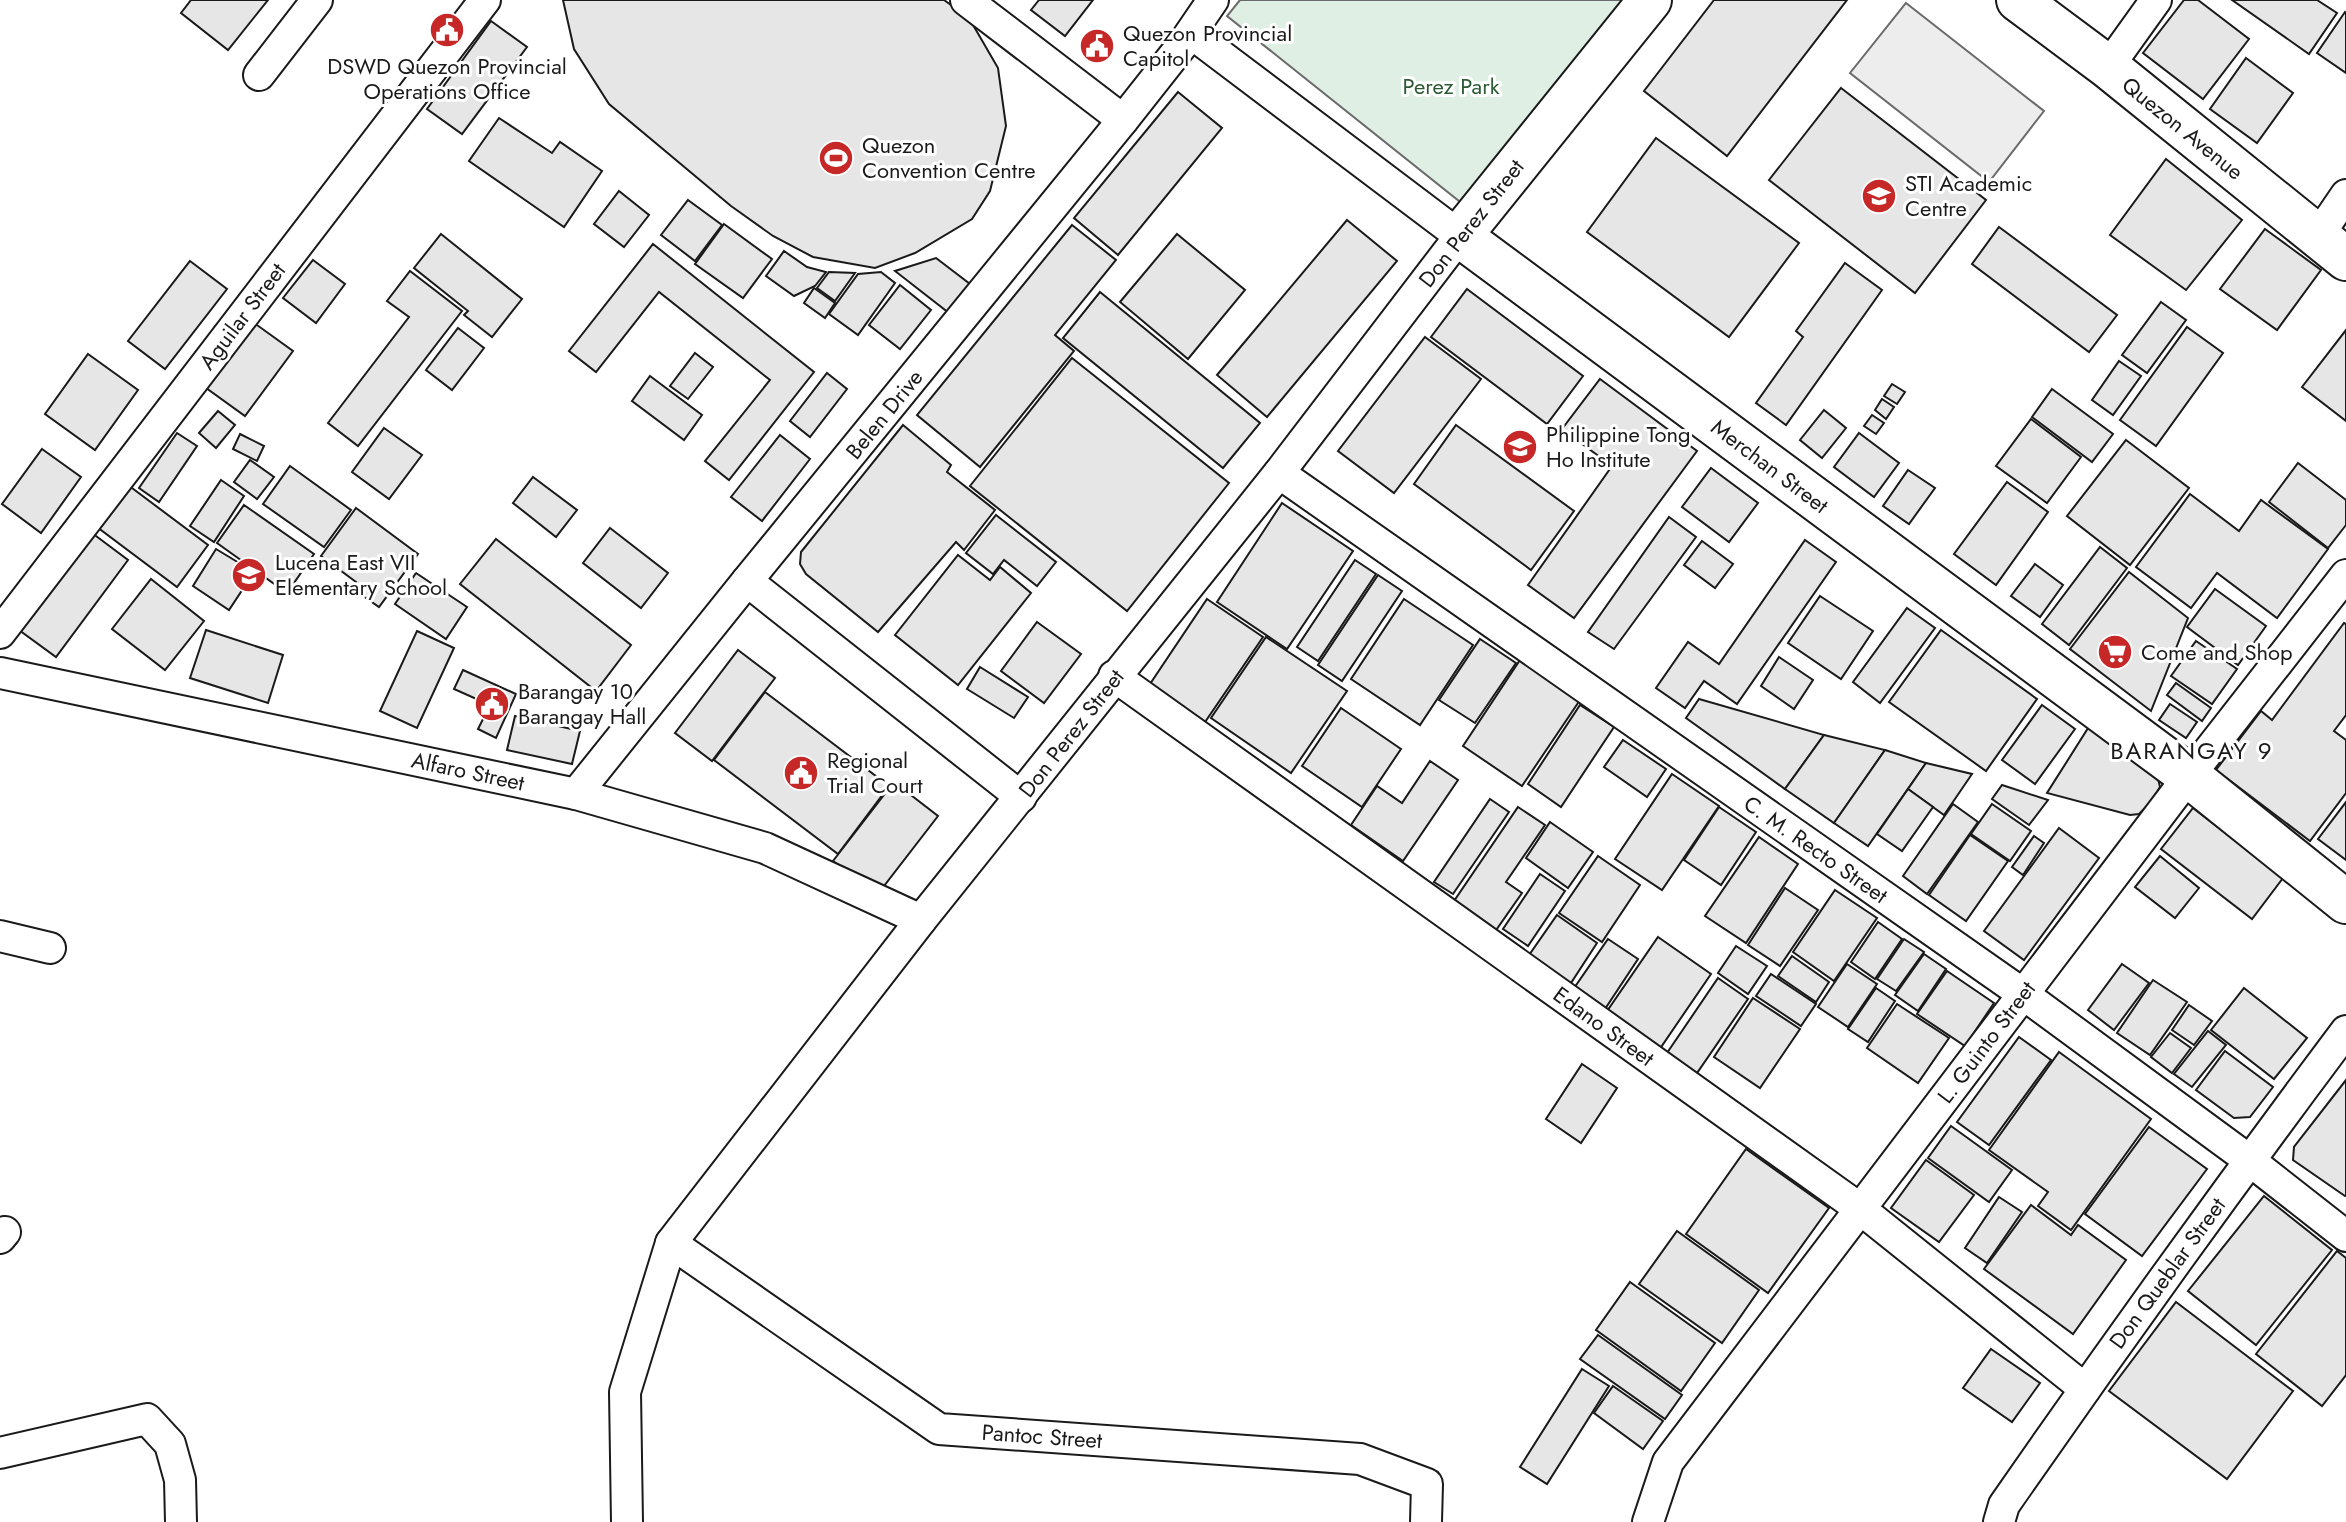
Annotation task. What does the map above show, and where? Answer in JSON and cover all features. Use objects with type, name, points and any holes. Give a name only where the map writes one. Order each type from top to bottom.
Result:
[{"type":"main road","name":"Don Perez Street","points":[[1460,236],[1650,0]]},
{"type":"main road","name":"Quezon Avenue","points":[[2018,0],[2108,67],[2332,247]]},
{"type":"main road","name":"Merchan Street","points":[[1460,236],[2189,776],[2346,902]]},
{"type":"street","points":[[259,75],[317,0]]},
{"type":"street","name":"Aguilar Street","points":[[0,633],[485,0]]},
{"type":"street","points":[[966,0],[1123,120]]},
{"type":"street","name":"Belen Drive","points":[[576,794],[1123,120],[1213,0]]},
{"type":"street","points":[[2108,67],[2156,0]]},
{"type":"street","name":"Merchan Street","points":[[1191,33],[1460,236]]},
{"type":"street","points":[[2332,247],[2346,195]]},
{"type":"street","name":"Don Perez Street","points":[[627,1522],[625,1392],[671,1243],[921,920],[1279,473],[1460,236]]},
{"type":"street","name":"C. M. Recto Street","points":[[1279,473],[2023,994],[2249,1160],[2346,1236]]},
{"type":"street","points":[[747,581],[1021,797]]},
{"type":"street","name":"L. Guinto Street","points":[[1648,1522],[1668,1462],[2189,776],[2343,585]]},
{"type":"street","name":"Alfaro Street","points":[[0,673],[576,794],[765,848],[921,920]]},
{"type":"street","name":"Edano Street","points":[[1114,676],[1859,1208],[2085,1389]]},
{"type":"street","points":[[0,936],[50,948]]},
{"type":"street","name":"Don Queblar Street","points":[[1999,1522],[2004,1505],[2085,1389],[2346,1031]]},
{"type":"street","name":"Pantoc Street","points":[[671,1243],[939,1429],[1360,1459],[1427,1484],[1426,1522]]},
{"type":"street","points":[[0,1453],[147,1419],[170,1444],[180,1480],[181,1522]]},
{"type":"green space","name":"Perez Park","points":[[1240,0],[1628,0],[1464,205],[1227,16]]},
{"type":"shaded area","points":[[1906,3],[2044,111],[1989,182],[1850,73]]},
{"type":"building","points":[[191,0],[268,0],[228,50],[181,13]]},
{"type":"building","name":"Quezon Convention Centre","points":[[563,0],[944,0],[969,18],[998,68],[1006,126],[990,191],[972,219],[915,253],[875,268],[813,257],[773,236],[731,206],[609,104],[574,49]]},
{"type":"building","points":[[1039,0],[1093,0],[1065,36],[1031,10]]},
{"type":"building","points":[[1714,0],[1847,0],[1727,156],[1644,91]]},
{"type":"building","points":[[2184,0],[2198,0],[2249,39],[2203,99],[2143,53]]},
{"type":"building","points":[[2232,0],[2317,0],[2337,13],[2309,54]]},
{"type":"building","points":[[2346,13],[2346,73],[2317,53]]},
{"type":"building","points":[[491,21],[527,47],[462,134],[427,109]]},
{"type":"building","points":[[2246,58],[2293,93],[2257,143],[2210,109]]},
{"type":"building","points":[[1841,88],[1986,200],[1915,293],[1769,180]]},
{"type":"building","points":[[1178,92],[1222,128],[1118,255],[1074,218]]},
{"type":"building","points":[[499,118],[552,153],[560,142],[602,171],[564,227],[469,161]]},
{"type":"building","points":[[1656,138],[1799,243],[1729,337],[1587,232]]},
{"type":"building","points":[[2166,159],[2242,220],[2186,290],[2110,235]]},
{"type":"building","points":[[619,191],[649,215],[624,247],[594,224]]},
{"type":"building","points":[[688,200],[722,225],[695,261],[661,235]]},
{"type":"building","points":[[1347,220],[1397,261],[1267,417],[1217,375]]},
{"type":"building","points":[[724,224],[772,259],[743,298],[695,264]]},
{"type":"building","points":[[1072,225],[1116,260],[1055,335],[1074,351],[980,467],[917,415]]},
{"type":"building","points":[[1999,227],[2117,315],[2089,352],[1972,264]]},
{"type":"building","points":[[2265,229],[2321,270],[2277,330],[2220,289]]},
{"type":"building","points":[[441,234],[522,299],[492,337],[464,315],[468,311],[414,268]]},
{"type":"building","points":[[1177,234],[1245,290],[1188,359],[1120,302]]},
{"type":"building","points":[[653,244],[814,372],[729,480],[705,461],[770,380],[659,292],[596,372],[569,351]]},
{"type":"building","points":[[784,251],[807,267],[826,272],[815,286],[794,296],[766,276]]},
{"type":"building","points":[[936,258],[970,284],[949,313],[895,271]]},
{"type":"building","points":[[313,260],[345,284],[316,323],[283,298]]},
{"type":"building","points":[[190,261],[227,289],[165,369],[128,341]]},
{"type":"building","points":[[1845,263],[1882,290],[1786,425],[1756,403],[1803,337],[1796,331]]},
{"type":"building","points":[[410,271],[462,311],[358,446],[328,423],[409,317],[387,301]]},
{"type":"building","points":[[829,272],[855,273],[835,301],[817,288]]},
{"type":"building","points":[[881,272],[895,283],[858,335],[829,314],[858,274]]},
{"type":"building","points":[[900,285],[931,310],[900,349],[869,325]]},
{"type":"building","points":[[814,288],[835,303],[825,318],[804,303]]},
{"type":"building","points":[[1467,289],[1583,376],[1547,424],[1431,337]]},
{"type":"building","points":[[1100,292],[1260,423],[1223,468],[1063,338]]},
{"type":"building","points":[[2161,302],[2186,320],[2147,373],[2122,355]]},
{"type":"building","points":[[250,320],[293,351],[245,416],[202,385]]},
{"type":"building","points":[[2187,327],[2223,353],[2156,446],[2120,420]]},
{"type":"building","points":[[458,328],[484,348],[452,390],[426,370]]},
{"type":"building","points":[[2346,330],[2346,421],[2302,387]]},
{"type":"building","points":[[1425,337],[1481,379],[1394,493],[1338,451]]},
{"type":"building","points":[[695,353],[713,367],[688,399],[670,386]]},
{"type":"building","points":[[88,354],[138,390],[95,450],[45,414]]},
{"type":"building","points":[[1072,358],[1229,483],[1127,611],[970,486]]},
{"type":"building","points":[[2119,361],[2141,376],[2113,415],[2092,400]]},
{"type":"building","points":[[827,373],[847,389],[810,437],[790,421]]},
{"type":"building","points":[[650,376],[702,415],[684,440],[632,401]]},
{"type":"building","points":[[1600,379],[1697,451],[1574,618],[1528,585],[1612,466],[1562,429]]},
{"type":"building","points":[[1892,384],[1905,392],[1897,404],[1884,396]]},
{"type":"building","points":[[2052,389],[2113,434],[2092,462],[2032,417]]},
{"type":"building","points":[[1882,399],[1894,407],[1886,419],[1875,410]]},
{"type":"building","points":[[1824,410],[1846,428],[1822,458],[1800,440]]},
{"type":"building","points":[[218,411],[235,425],[216,448],[199,433]]},
{"type":"building","points":[[1872,415],[1884,423],[1876,434],[1864,426]]},
{"type":"building","points":[[2031,419],[2081,457],[2047,503],[1996,466]]},
{"type":"building","points":[[903,425],[951,465],[947,472],[995,510],[964,550],[956,542],[878,632],[806,574],[800,564],[801,552]]},
{"type":"building","points":[[1456,425],[1574,511],[1531,570],[1414,484]]},
{"type":"building","points":[[384,428],[422,455],[389,499],[352,472]]},
{"type":"building","points":[[177,433],[197,446],[159,502],[139,488]]},
{"type":"building","points":[[1859,433],[1899,463],[1874,497],[1834,467]]},
{"type":"building","points":[[240,434],[264,446],[257,461],[233,449]]},
{"type":"building","points":[[780,435],[810,459],[762,521],[731,497]]},
{"type":"building","points":[[2126,440],[2189,488],[2130,565],[2067,516]]},
{"type":"building","points":[[42,449],[81,477],[41,533],[2,504]]},
{"type":"building","points":[[250,460],[274,477],[257,499],[234,482]]},
{"type":"building","points":[[2298,463],[2346,500],[2346,525],[2328,548],[2269,502]]},
{"type":"building","points":[[290,466],[351,510],[324,547],[263,504]]},
{"type":"building","points":[[1711,468],[1758,503],[1729,542],[1682,507]]},
{"type":"building","points":[[1908,470],[1935,488],[1909,524],[1883,506]]},
{"type":"building","points":[[533,477],[577,510],[556,537],[513,503]]},
{"type":"building","points":[[221,480],[244,496],[214,542],[190,526]]},
{"type":"building","points":[[124,482],[208,545],[177,587],[93,524]]},
{"type":"building","points":[[2007,482],[2048,512],[1996,585],[1954,554]]},
{"type":"building","points":[[2190,494],[2239,531],[2261,500],[2328,549],[2277,618],[2217,573],[2191,608],[2136,567]]},
{"type":"building","points":[[1282,503],[1353,551],[1287,649],[1217,602]]},
{"type":"building","points":[[244,505],[314,554],[287,593],[217,543]]},
{"type":"building","points":[[356,508],[418,554],[379,607],[352,588],[356,582],[321,556]]},
{"type":"building","points":[[996,515],[1056,562],[1037,586],[1004,560],[993,574],[966,553]]},
{"type":"building","points":[[1669,517],[1696,537],[1614,649],[1588,632]]},
{"type":"building","points":[[610,528],[668,573],[641,608],[583,563]]},
{"type":"building","points":[[92,533],[128,560],[56,657],[19,630]]},
{"type":"building","points":[[496,539],[631,645],[596,691],[460,584]]},
{"type":"building","points":[[1805,540],[1836,562],[1737,704],[1704,681],[1685,708],[1656,688],[1688,642],[1719,664]]},
{"type":"building","points":[[1702,541],[1733,564],[1715,588],[1684,565]]},
{"type":"building","points":[[2100,547],[2127,568],[2069,645],[2042,624]]},
{"type":"building","points":[[216,549],[254,572],[229,610],[193,586]]},
{"type":"building","points":[[958,555],[990,580],[1000,567],[1031,593],[958,685],[895,635]]},
{"type":"building","points":[[1355,560],[1376,574],[1318,661],[1297,647]]},
{"type":"building","points":[[2035,564],[2063,585],[2040,617],[2011,596]]},
{"type":"building","points":[[2129,572],[2188,618],[2151,711],[2070,649]]},
{"type":"building","points":[[416,573],[467,607],[446,639],[395,604]]},
{"type":"building","points":[[1378,575],[1402,591],[1342,681],[1318,665]]},
{"type":"building","points":[[151,579],[204,621],[165,670],[112,629]]},
{"type":"building","points":[[2215,589],[2266,626],[2238,665],[2187,627]]},
{"type":"building","points":[[1820,596],[1873,631],[1841,679],[1788,643]]},
{"type":"building","points":[[1207,599],[1263,637],[1203,725],[1148,687]]},
{"type":"building","points":[[1404,599],[1473,645],[1420,725],[1351,679]]},
{"type":"building","points":[[1907,608],[1935,628],[1880,703],[1853,682]]},
{"type":"building","points":[[1037,622],[1081,654],[1044,703],[1001,671]]},
{"type":"building","points":[[2344,623],[2346,715],[2334,731],[2346,740],[2346,793],[2310,841],[2216,770],[2261,711],[2272,720]]},
{"type":"building","points":[[206,630],[283,655],[268,703],[190,678]]},
{"type":"building","points":[[1941,630],[2037,699],[1986,771],[1889,702]]},
{"type":"building","points":[[417,631],[454,648],[417,728],[380,711]]},
{"type":"building","points":[[1266,637],[1347,691],[1291,773],[1211,718]]},
{"type":"building","points":[[1480,639],[1516,663],[1475,723],[1439,700]]},
{"type":"building","points":[[2196,641],[2237,669],[2212,704],[2171,676]]},
{"type":"building","points":[[738,650],[775,678],[712,761],[675,733]]},
{"type":"building","points":[[1779,657],[1813,680],[1794,709],[1761,686]]},
{"type":"building","points":[[1520,660],[1580,700],[1522,786],[1463,746]]},
{"type":"building","points":[[980,667],[1028,697],[1014,718],[967,689]]},
{"type":"building","points":[[463,670],[516,694],[496,738],[478,729],[490,705],[454,689]]},
{"type":"building","points":[[2176,683],[2211,708],[2202,721],[2167,695]]},
{"type":"building","name":"Regional Trial Court","points":[[765,692],[889,786],[838,854],[714,760]]},
{"type":"building","points":[[1699,699],[1824,735],[1785,789],[1686,718]]},
{"type":"building","points":[[2170,704],[2197,722],[2186,738],[2159,720]]},
{"type":"building","points":[[1580,705],[1614,727],[1561,807],[1528,784]]},
{"type":"building","points":[[2042,705],[2075,729],[2035,784],[2002,760]]},
{"type":"building","points":[[1341,708],[1401,749],[1362,807],[1302,766]]},
{"type":"building","points":[[515,716],[580,731],[572,764],[507,750]]},
{"type":"building","points":[[2090,725],[2156,770],[2160,787],[2139,814],[2130,815],[2047,793]]},
{"type":"building","points":[[1824,735],[1885,750],[1834,823],[1785,789]]},
{"type":"building","points":[[1623,740],[1666,769],[1647,797],[1604,767]]},
{"type":"building","points":[[1885,750],[1926,763],[1868,846],[1834,823]]},
{"type":"building","points":[[1430,761],[1458,780],[1403,861],[1351,825],[1377,786],[1402,803]]},
{"type":"building","points":[[1926,763],[1972,774],[1944,815],[1908,789]]},
{"type":"building","points":[[1672,774],[1719,806],[1662,890],[1615,859]]},
{"type":"building","points":[[894,782],[938,816],[877,895],[833,861]]},
{"type":"building","points":[[2002,785],[2048,800],[2029,825],[1992,799]]},
{"type":"building","points":[[1908,789],[1933,807],[1902,851],[1877,834]]},
{"type":"building","points":[[1490,799],[1509,812],[1453,894],[1434,882]]},
{"type":"building","points":[[2346,802],[2346,860],[2318,839]]},
{"type":"building","points":[[1953,804],[1978,822],[1927,894],[1903,876]]},
{"type":"building","points":[[1992,804],[2031,831],[2010,861],[1971,834]]},
{"type":"building","points":[[1518,807],[1545,825],[1506,882],[1522,893],[1494,933],[1452,904]]},
{"type":"building","points":[[1719,807],[1756,832],[1721,885],[1684,860]]},
{"type":"building","points":[[2193,808],[2283,878],[2252,919],[2161,849]]},
{"type":"building","points":[[1550,822],[1593,852],[1568,888],[1526,858]]},
{"type":"building","points":[[2059,828],[2099,858],[2024,960],[1984,931]]},
{"type":"building","points":[[1970,835],[2008,861],[1966,921],[1929,895]]},
{"type":"building","points":[[2034,836],[2044,843],[2023,875],[2012,867]]},
{"type":"building","points":[[1759,837],[1798,864],[1746,943],[1705,916]]},
{"type":"building","points":[[1598,856],[1640,885],[1602,942],[1559,913]]},
{"type":"building","points":[[2160,856],[2199,888],[2175,918],[2135,887]]},
{"type":"building","points":[[1540,874],[1565,891],[1528,946],[1503,929]]},
{"type":"building","points":[[1785,888],[1818,910],[1780,966],[1748,945]]},
{"type":"building","points":[[1835,890],[1877,918],[1834,981],[1793,952]]},
{"type":"building","points":[[1557,915],[1597,943],[1569,986],[1527,958]]},
{"type":"building","points":[[1878,922],[1902,939],[1875,979],[1851,962]]},
{"type":"building","points":[[1658,937],[1711,974],[1657,1053],[1603,1017]]},
{"type":"building","points":[[1608,939],[1638,959],[1601,1015],[1570,994]]},
{"type":"building","points":[[1904,939],[1924,952],[1896,991],[1877,979]]},
{"type":"building","points":[[1736,946],[1767,966],[1748,994],[1718,973]]},
{"type":"building","points":[[1924,954],[1946,969],[1918,1011],[1895,995]]},
{"type":"building","points":[[1792,956],[1829,982],[1816,1002],[1778,976]]},
{"type":"building","points":[[1847,964],[1877,984],[1848,1027],[1818,1007]]},
{"type":"building","points":[[2122,964],[2149,983],[2114,1030],[2088,1010]]},
{"type":"building","points":[[1947,971],[1994,1003],[1965,1046],[1917,1014]]},
{"type":"building","points":[[1771,974],[1816,1004],[1801,1026],[1756,996]]},
{"type":"building","points":[[1718,978],[1748,999],[1697,1073],[1667,1053]]},
{"type":"building","points":[[2153,980],[2187,1002],[2150,1055],[2117,1033]]},
{"type":"building","points":[[1876,988],[1895,1001],[1868,1042],[1848,1029]]},
{"type":"building","points":[[2244,988],[2307,1038],[2274,1079],[2211,1030]]},
{"type":"building","points":[[1753,998],[1800,1029],[1760,1088],[1714,1057]]},
{"type":"building","points":[[1897,1004],[1949,1038],[1918,1083],[1867,1048]]},
{"type":"building","points":[[2189,1005],[2212,1021],[2194,1045],[2172,1030]]},
{"type":"building","points":[[2208,1031],[2226,1045],[2192,1087],[2174,1074]]},
{"type":"building","points":[[2170,1033],[2191,1048],[2172,1073],[2151,1057]]},
{"type":"building","points":[[2019,1037],[2051,1060],[1989,1145],[1957,1122]]},
{"type":"building","points":[[2225,1051],[2273,1087],[2250,1117],[2234,1118],[2196,1090]]},
{"type":"building","points":[[2059,1052],[2151,1119],[2071,1230],[2038,1206],[2048,1192],[1989,1150]]},
{"type":"building","points":[[1582,1064],[1617,1088],[1581,1143],[1546,1119]]},
{"type":"building","points":[[2346,1080],[2345,1196],[2293,1160],[2294,1147]]},
{"type":"building","points":[[1951,1126],[2012,1170],[1989,1202],[1928,1158]]},
{"type":"building","points":[[2149,1127],[2207,1169],[2142,1256],[2085,1214]]},
{"type":"building","points":[[1746,1149],[1829,1208],[1768,1293],[1686,1234]]},
{"type":"building","points":[[1926,1160],[1974,1195],[1939,1242],[1891,1208]]},
{"type":"building","points":[[2264,1196],[2332,1250],[2256,1345],[2188,1291]]},
{"type":"building","points":[[1999,1197],[2022,1212],[1987,1263],[1965,1248]]},
{"type":"building","points":[[2031,1205],[2071,1235],[2078,1225],[2126,1260],[2073,1334],[1984,1269]]},
{"type":"building","points":[[1677,1231],[1759,1290],[1722,1343],[1639,1284]]},
{"type":"building","points":[[2337,1251],[2346,1258],[2346,1375],[2322,1406],[2256,1354]]},
{"type":"building","points":[[1630,1282],[1715,1343],[1681,1391],[1596,1330]]},
{"type":"building","points":[[2176,1302],[2293,1391],[2227,1479],[2109,1391]]},
{"type":"building","points":[[1598,1335],[1682,1395],[1665,1419],[1580,1359]]},
{"type":"building","points":[[1991,1349],[2040,1383],[2012,1422],[1963,1388]]},
{"type":"building","points":[[1582,1369],[1609,1386],[1547,1484],[1520,1467]]},
{"type":"building","points":[[1613,1386],[1663,1421],[1643,1449],[1594,1413]]},
{"type":"place","name":"DSWD Quezon Provincial Operations Office","points":[[447,30]]},
{"type":"place","name":"Quezon Provincial Capitol","points":[[1097,46]]},
{"type":"place","name":"Quezon Convention Centre","points":[[836,158]]},
{"type":"place","name":"STI Academic Centre","points":[[1879,196]]},
{"type":"place","name":"Philippine Tong Ho Institute","points":[[1520,447]]},
{"type":"place","name":"Lucena East VII Elementary School","points":[[249,575]]},
{"type":"place","name":"Come and Shop","points":[[2115,652]]},
{"type":"place","name":"Barangay 10 Barangay Hall","points":[[492,704]]},
{"type":"place","name":"Regional Trial Court","points":[[801,773]]},
{"type":"district","name":"BARANGAY 9","points":[[2192,750]]}]
